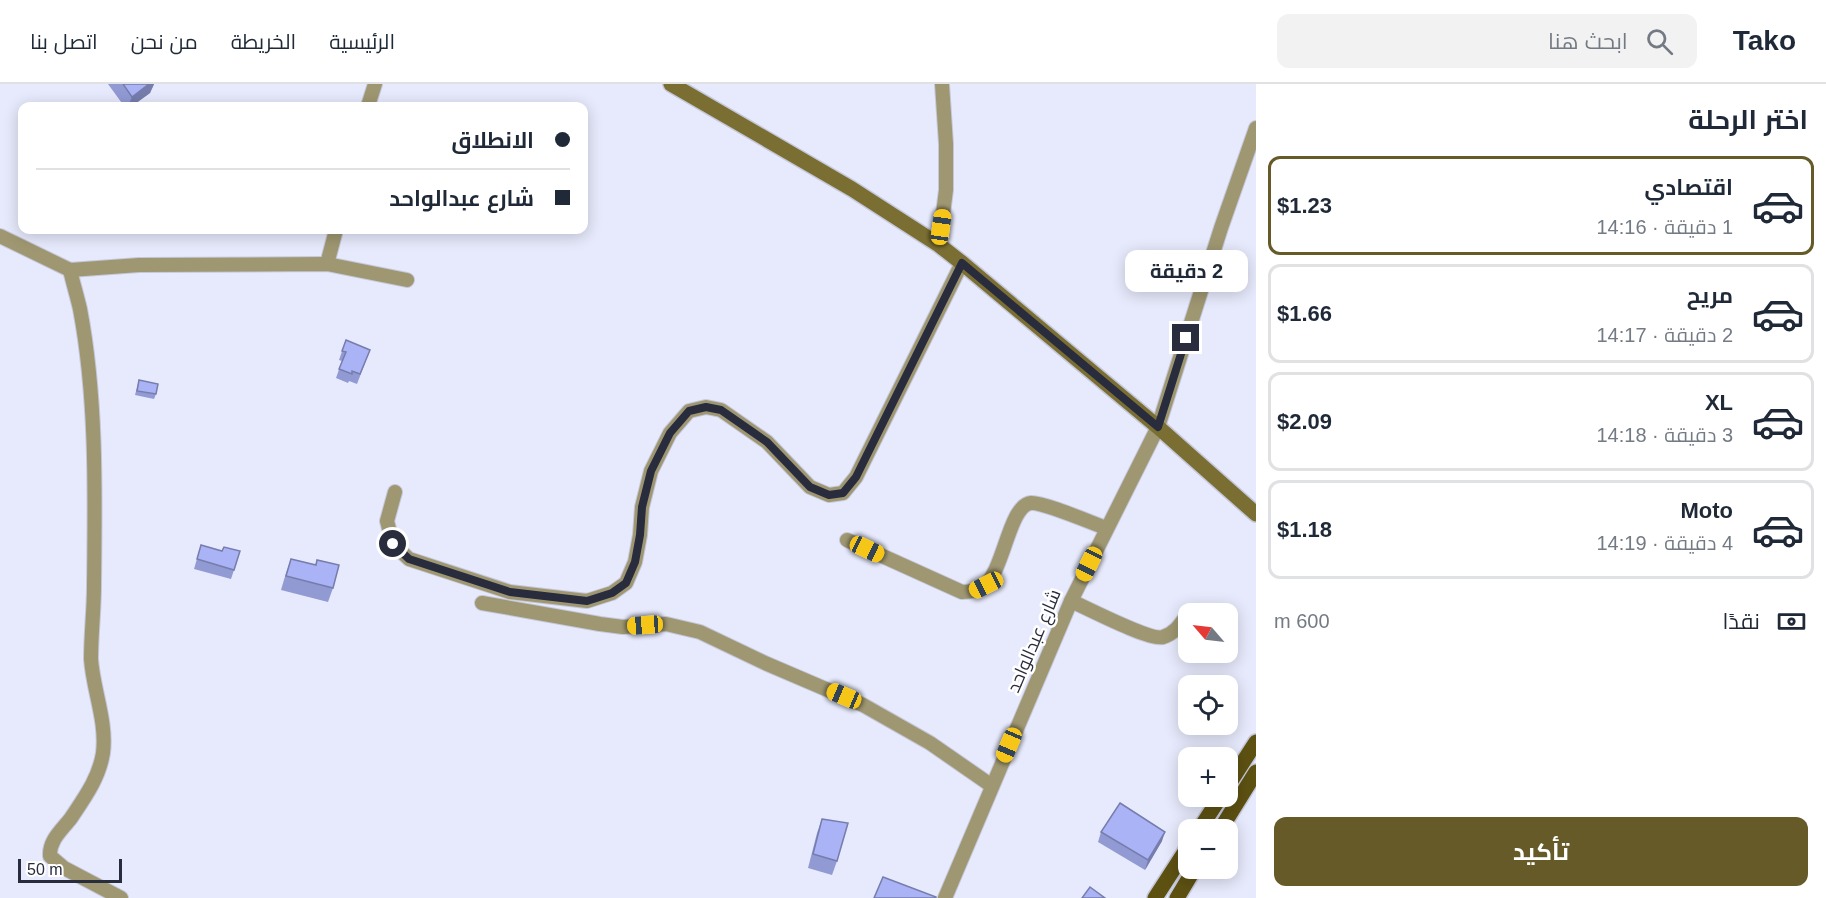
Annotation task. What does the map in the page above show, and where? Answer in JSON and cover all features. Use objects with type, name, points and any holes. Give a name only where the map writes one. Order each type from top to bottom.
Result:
[{"type":"main road","points":[[1238,770],[1256,742]]},
{"type":"main road","points":[[1227,819],[1256,772]]},
{"type":"main road","points":[[1155,898],[1178,862]]},
{"type":"main road","points":[[1176,898],[1188,879]]},
{"type":"street","points":[[369,102],[375,84]]},
{"type":"street","points":[[671,84],[852,189],[939,245],[1158,427],[1256,513]]},
{"type":"street","points":[[939,245],[946,190],[942,84]]},
{"type":"street","name":"شارع عبدالواحد","points":[[945,898],[1071,601],[1158,427],[1221,228],[1256,128]]},
{"type":"street","points":[[327,264],[335,234]]},
{"type":"street","points":[[0,236],[70,270],[139,265],[327,264],[407,280]]},
{"type":"street","points":[[395,492],[387,521],[393,544],[409,559],[510,592],[587,601],[612,593],[626,583],[635,562],[642,507],[651,471],[670,433],[689,411],[706,407],[721,410],[767,442],[810,487],[829,495],[843,493],[856,477],[962,263]]},
{"type":"street","points":[[70,270],[80,309],[91,395],[95,568],[91,657],[102,723],[103,750],[94,783],[53,840],[50,856],[64,868],[122,898]]},
{"type":"street","points":[[848,540],[962,592],[974,591],[986,585],[998,568],[1014,519],[1023,506],[1031,503],[1044,505],[1106,528]]},
{"type":"street","points":[[1071,601],[1160,638],[1174,632],[1178,627]]},
{"type":"street","points":[[482,603],[600,624],[623,627],[666,624],[700,632],[863,705],[930,743],[992,786]]},
{"type":"building","points":[[123,84],[149,84],[132,97]]},
{"type":"building","points":[[346,340],[370,350],[360,374],[352,371],[352,374],[339,369],[346,352],[342,351]]},
{"type":"building","points":[[139,380],[158,384],[156,394],[137,391]]},
{"type":"building","points":[[201,545],[222,551],[224,547],[240,551],[234,570],[197,559]]},
{"type":"building","points":[[291,559],[316,565],[317,560],[339,565],[333,588],[286,576]]},
{"type":"building","points":[[1120,803],[1165,832],[1148,860],[1101,832]]},
{"type":"building","points":[[822,819],[848,823],[837,861],[813,854]]},
{"type":"building","points":[[883,877],[936,897],[936,898],[874,898]]},
{"type":"building","points":[[1090,887],[1105,898],[1082,898]]},
{"type":"route","points":[[393,544],[409,559],[510,592],[587,601],[612,593],[626,583],[635,562],[642,507],[651,471],[670,433],[689,411],[706,407],[721,410],[767,442],[810,487],[829,495],[843,493],[856,477],[962,263],[1158,427],[1186,338]]}]
